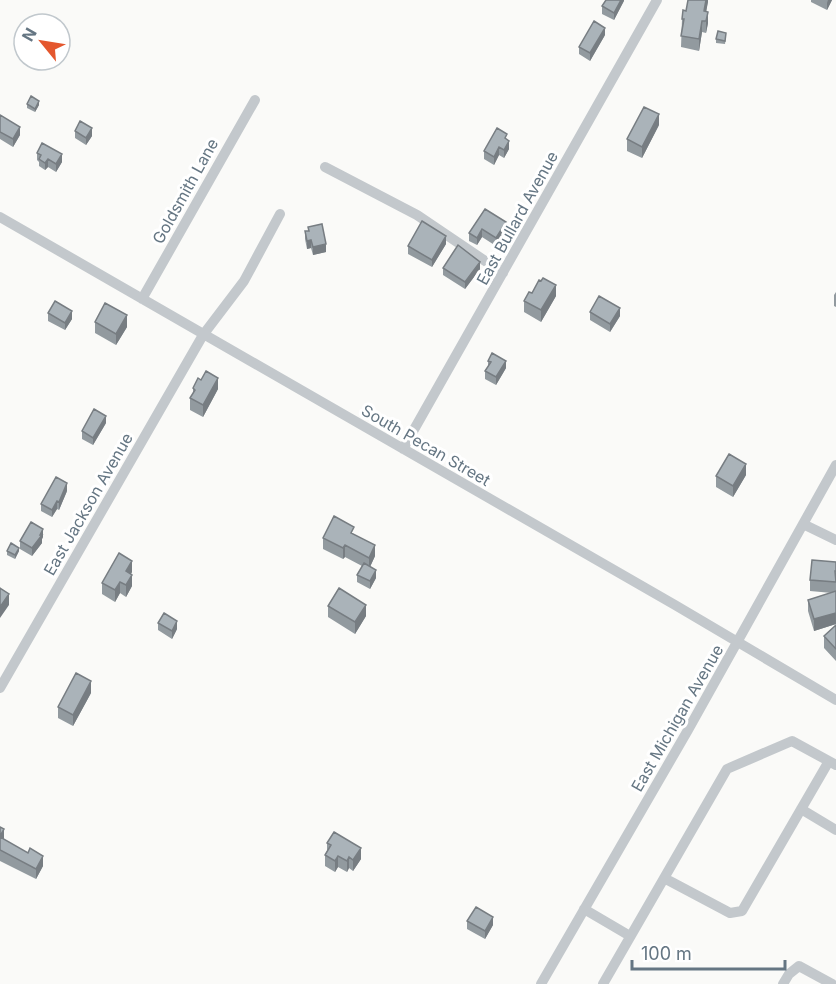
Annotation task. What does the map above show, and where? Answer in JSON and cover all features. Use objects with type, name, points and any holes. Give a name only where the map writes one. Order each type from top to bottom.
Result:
[{"type":"street","name":"East Bullard Avenue","points":[[403,450],[657,0]]},
{"type":"street","name":"Goldsmith Lane","points":[[142,298],[255,100]]},
{"type":"street","points":[[325,167],[417,215],[503,273]]},
{"type":"street","name":"East Jackson Avenue","points":[[0,688],[203,335],[244,281],[280,214]]},
{"type":"street","name":"South Pecan Street","points":[[0,217],[836,700]]},
{"type":"street","name":"East Michigan Avenue","points":[[541,984],[836,465]]},
{"type":"street","points":[[803,524],[836,540]]},
{"type":"street","points":[[603,984],[630,936],[727,769],[792,741],[832,763],[801,809],[742,911],[730,913],[664,878]]},
{"type":"street","points":[[801,809],[836,830]]},
{"type":"street","points":[[584,909],[630,936]]},
{"type":"street","points":[[783,984],[789,974],[799,966],[832,984]]},
{"type":"building","points":[[606,0],[621,0],[614,13],[602,6]]},
{"type":"building","points":[[688,0],[706,0],[704,11],[708,12],[706,21],[702,21],[699,39],[681,36],[683,10],[686,11]]},
{"type":"building","points":[[594,21],[605,28],[590,53],[579,47]]},
{"type":"building","points":[[718,31],[726,33],[725,41],[716,39]]},
{"type":"building","points":[[31,96],[39,101],[35,109],[27,104]]},
{"type":"building","points":[[644,107],[659,114],[642,147],[627,139]]},
{"type":"building","points":[[0,115],[20,127],[13,139],[0,132]]},
{"type":"building","points":[[80,121],[92,128],[86,138],[75,131]]},
{"type":"building","points":[[497,128],[507,134],[505,138],[509,141],[504,150],[499,147],[494,157],[484,151]]},
{"type":"building","points":[[42,143],[62,154],[56,164],[48,159],[45,163],[39,159],[41,155],[37,153]]},
{"type":"building","points":[[485,209],[506,222],[496,238],[482,229],[477,238],[469,233]]},
{"type":"building","points":[[422,221],[446,236],[432,260],[408,246]]},
{"type":"building","points":[[322,224],[326,244],[313,247],[311,240],[307,241],[305,231],[309,231],[308,227]]},
{"type":"building","points":[[458,245],[480,262],[465,282],[443,268]]},
{"type":"building","points":[[543,278],[556,285],[541,310],[524,301],[529,292],[532,293],[539,280]]},
{"type":"building","points":[[599,296],[620,308],[610,324],[590,312]]},
{"type":"building","points":[[55,301],[72,311],[65,323],[48,313]]},
{"type":"building","points":[[105,303],[127,315],[116,334],[95,322]]},
{"type":"building","points":[[492,353],[506,361],[496,377],[485,371],[491,362],[488,361]]},
{"type":"building","points":[[206,371],[218,378],[203,405],[190,398],[198,378],[201,380]]},
{"type":"building","points":[[94,409],[106,416],[93,438],[82,431]]},
{"type":"building","points":[[729,454],[746,464],[733,486],[716,476]]},
{"type":"building","points":[[56,477],[67,483],[59,502],[57,501],[52,510],[41,504]]},
{"type":"building","points":[[334,516],[354,527],[351,533],[375,545],[369,558],[345,545],[343,548],[323,538]]},
{"type":"building","points":[[31,522],[43,529],[40,535],[42,535],[32,548],[20,541]]},
{"type":"building","points":[[11,543],[19,548],[15,555],[7,551]]},
{"type":"building","points":[[119,553],[132,561],[126,571],[132,575],[126,585],[120,582],[115,590],[102,583]]},
{"type":"building","points":[[812,560],[836,562],[836,582],[810,580]]},
{"type":"building","points":[[364,563],[376,570],[370,581],[357,575]]},
{"type":"building","points":[[0,588],[9,594],[0,607]]},
{"type":"building","points":[[339,588],[366,605],[355,622],[328,606]]},
{"type":"building","points":[[836,591],[836,613],[814,619],[808,600]]},
{"type":"building","points":[[164,613],[177,621],[172,631],[158,623]]},
{"type":"building","points":[[836,625],[836,649],[824,636]]},
{"type":"building","points":[[76,673],[91,681],[73,715],[58,707]]},
{"type":"building","points":[[334,832],[361,848],[353,860],[349,857],[347,861],[338,856],[335,861],[325,855],[331,845],[327,843]]},
{"type":"building","points":[[0,837],[28,853],[30,848],[43,856],[36,869],[0,850]]},
{"type":"building","points":[[476,907],[493,917],[485,931],[467,921]]}]
